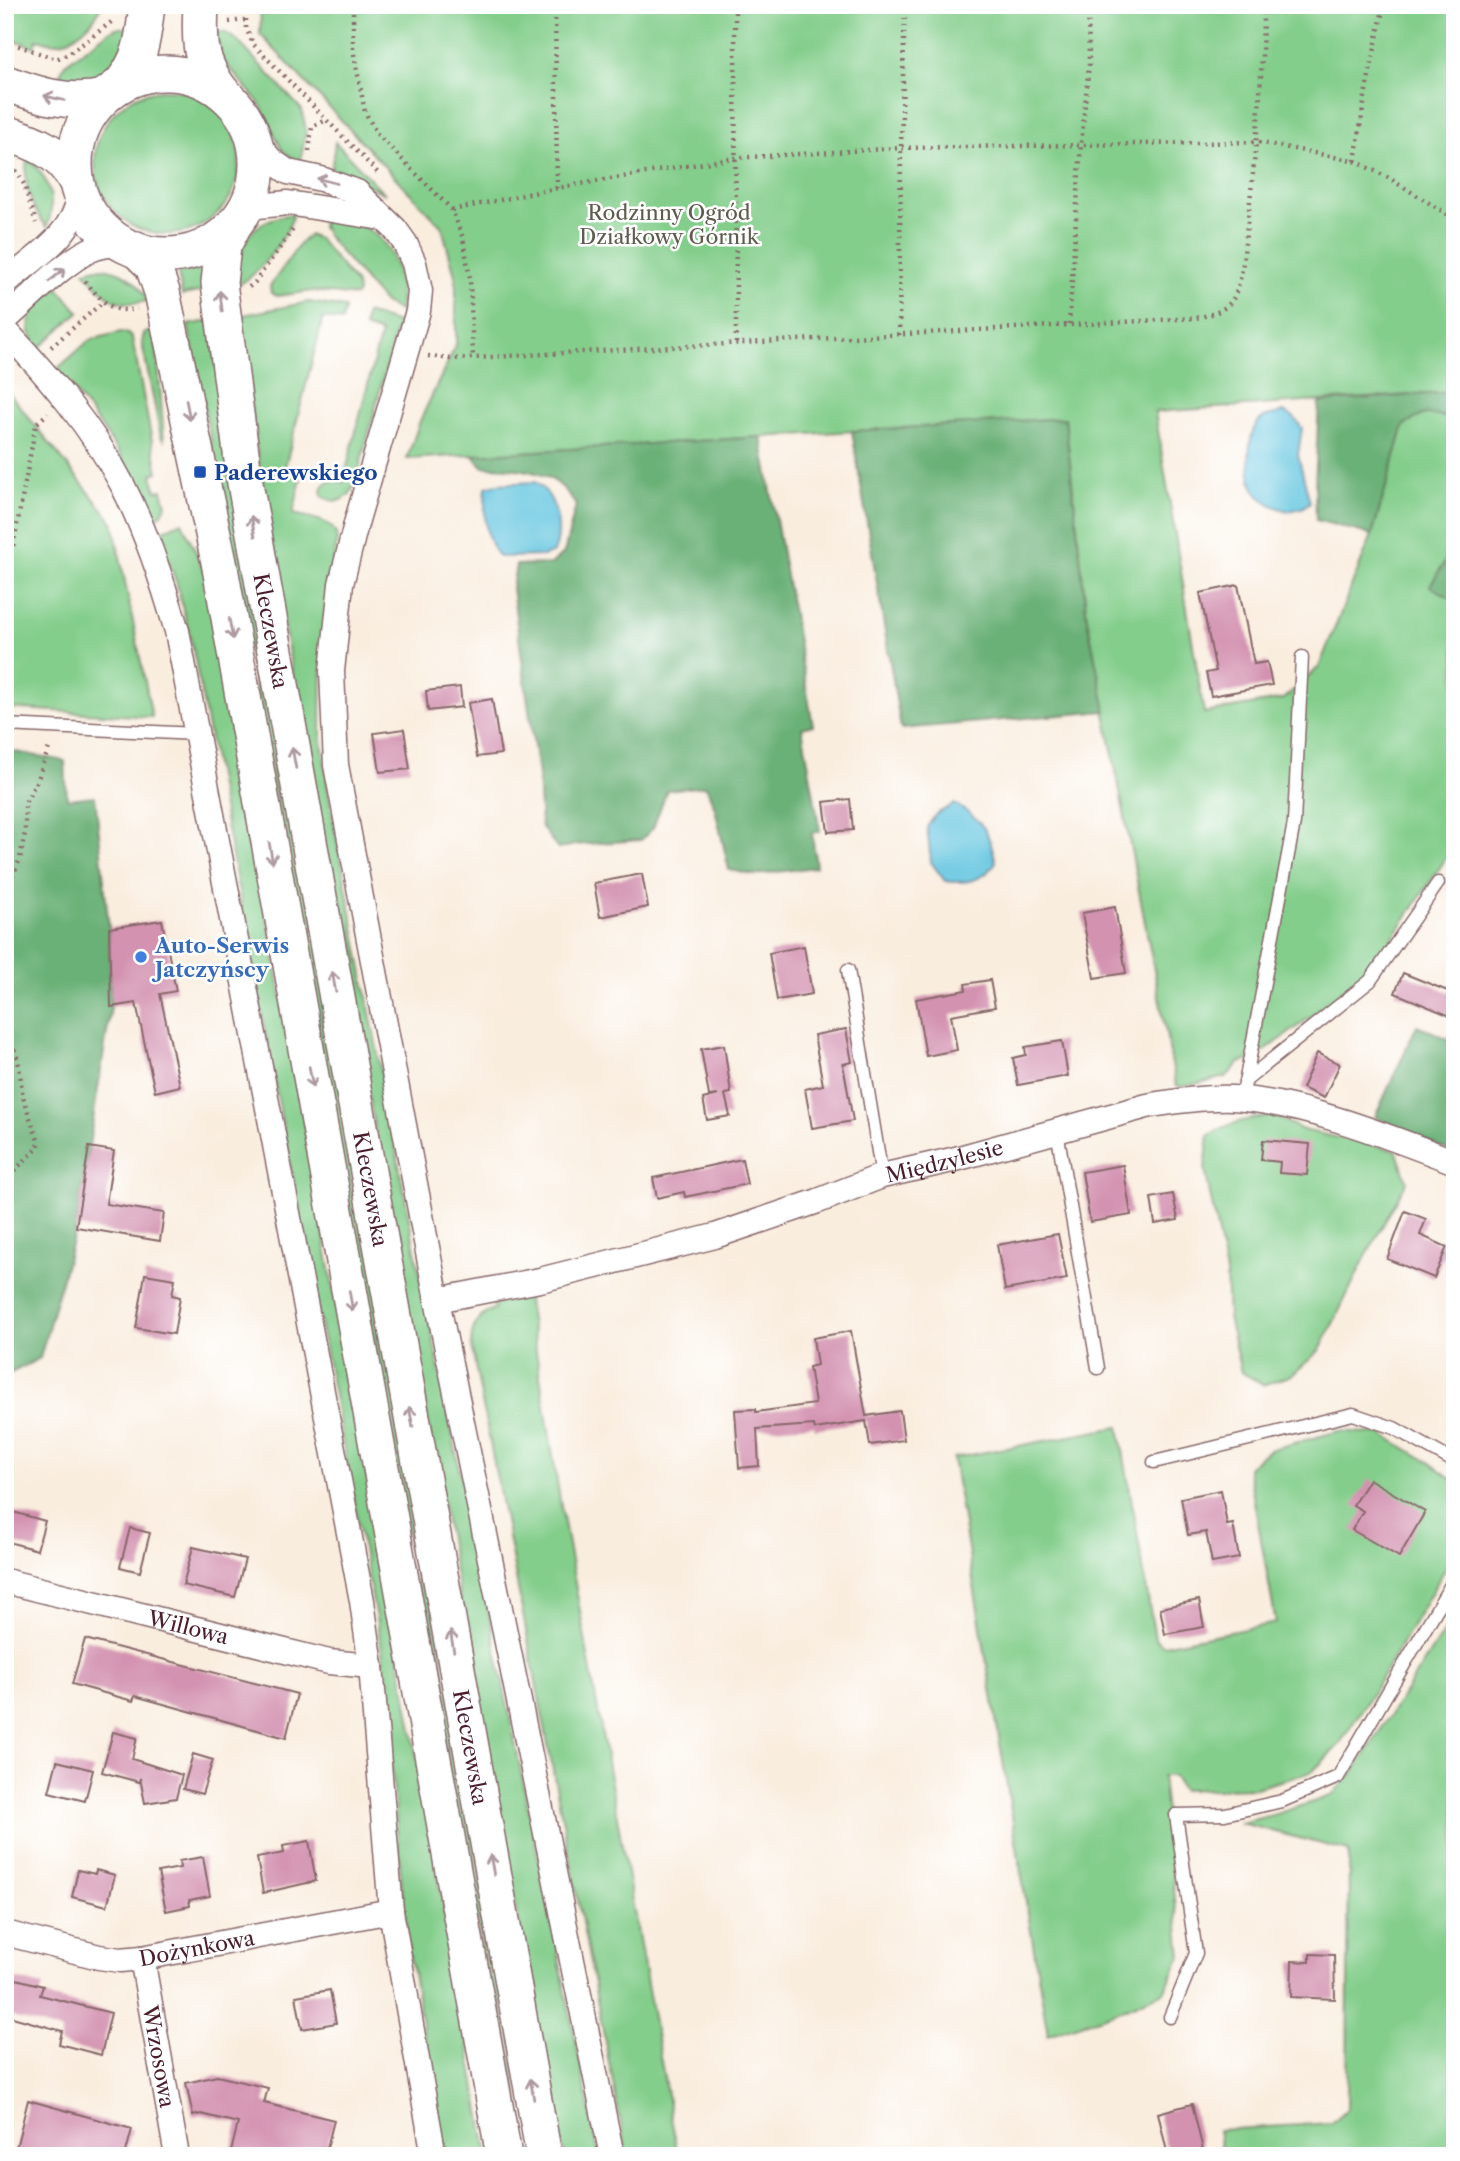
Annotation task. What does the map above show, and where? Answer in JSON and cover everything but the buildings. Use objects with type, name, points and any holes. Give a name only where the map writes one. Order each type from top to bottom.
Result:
[{"type":"main road","points":[[5,133],[32,142],[58,156],[66,164],[93,218],[112,237],[129,247],[151,253],[182,253],[211,243],[237,219],[254,186],[256,162],[253,138],[241,113],[209,75],[201,54],[201,5]]},
{"type":"main road","points":[[78,188],[75,162],[83,127],[135,66],[139,56],[131,9]]},
{"type":"main road","points":[[5,83],[62,101],[77,102],[112,91],[149,74],[180,74],[195,78],[222,92]]},
{"type":"main road","name":"Kleczewska","points":[[237,219],[227,236],[221,255],[221,295],[253,527],[544,2156]]},
{"type":"main road","name":"Kleczewska","points":[[129,247],[153,267],[166,304],[219,562],[504,2156]]},
{"type":"street","points":[[253,138],[279,166],[305,177],[321,179],[357,192],[395,229],[405,243],[419,281],[418,311],[344,571],[335,632],[332,699],[336,765],[437,1300],[612,2156]]},
{"type":"street","points":[[5,283],[52,243],[73,221],[78,188]]},
{"type":"street","points":[[237,219],[258,206],[267,204],[302,204],[383,218]]},
{"type":"street","points":[[5,320],[89,250],[99,246],[129,247]]},
{"type":"street","points":[[5,330],[65,399],[109,461],[150,546],[177,631],[362,1601],[371,1666],[391,1911],[434,2156]]},
{"type":"street","name":"Międzylesie","points":[[437,1300],[540,1280],[715,1236],[882,1176],[952,1160],[1147,1106],[1243,1090],[1455,1163]]},
{"type":"street","name":"Willowa","points":[[5,1581],[330,1662],[371,1666]]},
{"type":"street","name":"Dożynkowa","points":[[5,1933],[120,1961],[391,1911]]},
{"type":"street","name":"Wrzosowa","points":[[142,1958],[177,2156]]},
{"type":"lane","points":[[1243,1090],[1294,823],[1302,657]]},
{"type":"lane","points":[[5,725],[197,734]]},
{"type":"lane","points":[[1243,1090],[1370,981],[1438,883]]},
{"type":"lane","points":[[848,970],[882,1176]]},
{"type":"lane","points":[[1057,1131],[1098,1368]]},
{"type":"lane","points":[[1154,1462],[1353,1414],[1394,1428],[1455,1462]]},
{"type":"lane","points":[[1170,2017],[1196,1953],[1176,1815],[1225,1814],[1282,1801],[1338,1777],[1455,1578]]},
{"type":"path","points":[[353,5],[353,49],[365,112],[377,134],[452,210],[463,238],[470,279],[473,358]]},
{"type":"path","points":[[555,5],[556,188]]},
{"type":"path","points":[[735,5],[736,343]]},
{"type":"path","points":[[900,335],[905,5]]},
{"type":"path","points":[[1069,324],[1089,64],[1088,5]]},
{"type":"path","points":[[407,352],[450,359],[473,358],[1195,318],[1225,308],[1235,296],[1240,274],[1258,142],[1264,5]]},
{"type":"path","points":[[1356,161],[1366,90],[1384,5]]},
{"type":"path","points":[[5,41],[56,59],[69,54],[131,9]]},
{"type":"path","points":[[305,177],[312,127],[326,120]]},
{"type":"path","points":[[452,210],[556,188],[734,158],[901,148],[1258,142],[1356,161],[1455,219]]},
{"type":"path","points":[[5,166],[17,170],[37,225],[52,243]]},
{"type":"path","points":[[221,295],[240,291],[255,282],[293,230],[302,204]]},
{"type":"path","points":[[70,264],[111,308],[124,311],[166,304]]},
{"type":"path","points":[[34,361],[103,302]]},
{"type":"path","points":[[5,557],[13,547],[36,424],[65,399]]},
{"type":"path","points":[[5,925],[13,875],[20,859],[25,833],[25,803],[38,779],[58,726]]},
{"type":"path","points":[[5,1039],[14,1048],[23,1095],[39,1143],[38,1149],[18,1167],[5,1187]]},
{"type":"green space","points":[[5,5],[101,5],[94,18],[76,35],[54,43],[37,39],[34,47],[5,37]]},
{"type":"green space","name":"Rodzinny Ogród Działkowy Górnik","points":[[261,5],[1455,5],[1455,392],[1155,412],[1204,713],[1284,699],[1319,667],[1372,535],[1404,425],[1423,414],[1455,418],[1455,545],[1431,586],[1455,600],[1455,845],[1377,961],[1316,1013],[1254,1059],[1239,1063],[1226,1077],[1181,1087],[1176,1085],[1087,619],[1065,418],[407,459],[420,421],[456,345],[456,279],[442,227],[260,34]]},
{"type":"green space","points":[[116,28],[130,28],[121,54],[114,64],[96,76],[84,80],[57,81],[64,65]]},
{"type":"green space","points":[[216,32],[224,32],[237,40],[302,110],[306,131],[300,164],[282,150],[260,104],[225,63]]},
{"type":"green space","points":[[167,90],[195,96],[218,111],[233,134],[239,162],[233,190],[218,213],[195,228],[167,234],[139,228],[116,213],[101,190],[95,162],[101,134],[116,111],[139,96]]},
{"type":"green space","points":[[335,142],[385,194],[356,179],[331,172]]},
{"type":"green space","points":[[28,158],[41,173],[49,190],[51,207],[47,227],[29,195],[26,176]]},
{"type":"green space","points":[[293,214],[278,245],[261,267],[242,283],[234,286],[240,255],[249,235],[265,222]]},
{"type":"green space","points":[[323,218],[361,226],[382,241],[398,274],[400,311],[384,303],[328,237],[322,227]]},
{"type":"green space","points":[[310,235],[319,239],[356,284],[356,296],[312,291],[277,296],[271,293],[270,286],[302,241]]},
{"type":"green space","points":[[97,268],[113,270],[134,281],[148,301],[126,303],[111,298],[84,271]]},
{"type":"green space","points":[[200,269],[203,272],[205,291],[182,295],[178,273]]},
{"type":"green space","points":[[57,287],[79,312],[39,348],[30,332],[30,317]]},
{"type":"green space","points":[[309,302],[345,308],[342,321],[323,318],[285,467],[297,472],[301,478],[293,514],[326,523],[337,538],[322,647],[321,731],[328,791],[417,1260],[599,2156],[566,2156],[556,2130],[274,571],[238,316]]},
{"type":"green space","points":[[366,313],[398,323],[355,484],[346,497],[333,501],[322,496],[321,489],[328,481],[343,482],[381,333],[364,327]]},
{"type":"green space","points":[[209,321],[529,2156],[519,2156],[216,467],[188,325]]},
{"type":"green space","points":[[153,331],[164,440],[161,437],[142,343],[144,333]]},
{"type":"green space","points":[[121,332],[132,338],[158,472],[152,474],[156,491],[162,490],[166,505],[162,514],[155,518],[150,516],[133,477],[110,439],[57,369],[90,340]]},
{"type":"green space","points":[[5,388],[113,522],[152,717],[5,708]]},
{"type":"green space","points":[[1455,392],[1455,418],[1424,414],[1404,425],[1372,535],[1316,520],[1319,402]]},
{"type":"green space","points":[[1065,418],[1087,619],[1106,711],[901,729],[852,431]]},
{"type":"green space","points":[[761,437],[813,725],[802,728],[820,831],[812,833],[816,867],[754,875],[729,870],[715,808],[706,786],[667,790],[653,828],[641,840],[574,845],[558,849],[541,826],[538,775],[512,588],[516,565],[551,564],[564,553],[576,505],[562,487],[545,476],[514,469],[484,467],[472,455]]},
{"type":"green space","points":[[182,522],[206,574],[488,2156],[446,2156],[406,1935],[382,1650],[193,649],[176,581],[157,533]]},
{"type":"green space","points":[[1455,545],[1455,600],[1430,586]]},
{"type":"green space","points":[[5,750],[65,761],[67,799],[95,796],[109,928],[111,1007],[76,1227],[40,1358],[5,1376]]},
{"type":"green space","points":[[1417,1025],[1455,1042],[1455,1154],[1375,1117]]},
{"type":"green space","points":[[1274,1116],[1303,1130],[1396,1150],[1407,1181],[1320,1350],[1292,1375],[1264,1385],[1241,1372],[1228,1317],[1226,1273],[1205,1169],[1209,1135],[1241,1121]]},
{"type":"green space","points":[[527,1295],[560,1500],[678,2156],[627,2156],[472,1349],[472,1335],[476,1324],[483,1315],[495,1308],[491,1301]]},
{"type":"green space","points":[[1119,1427],[1155,1639],[1163,1645],[1276,1623],[1248,1467],[1269,1450],[1339,1431],[1381,1434],[1455,1481],[1455,1552],[1339,1745],[1312,1772],[1255,1788],[1182,1790],[1174,1776],[1162,1776],[1181,1956],[1164,1992],[1048,2035],[953,1458]]},
{"type":"green space","points":[[1455,1614],[1455,2156],[1222,2156],[1218,2130],[1332,2123],[1347,2109],[1349,1851],[1241,1823],[1331,1796],[1355,1770]]},
{"type":"water","points":[[1284,412],[1294,417],[1302,428],[1298,455],[1310,502],[1302,508],[1289,511],[1271,504],[1256,492],[1249,467],[1254,428],[1267,416]]},
{"type":"water","points":[[535,482],[549,496],[556,514],[558,534],[554,552],[544,556],[499,557],[487,533],[486,487]]},
{"type":"water","points":[[955,804],[979,821],[990,842],[996,862],[986,873],[974,880],[945,881],[931,862],[927,827],[936,814]]},
{"type":"place","name":"Paderewskiego","points":[[200,472]]},
{"type":"place","name":"Auto-Serwis Jatczyńscy","points":[[141,957]]}]
